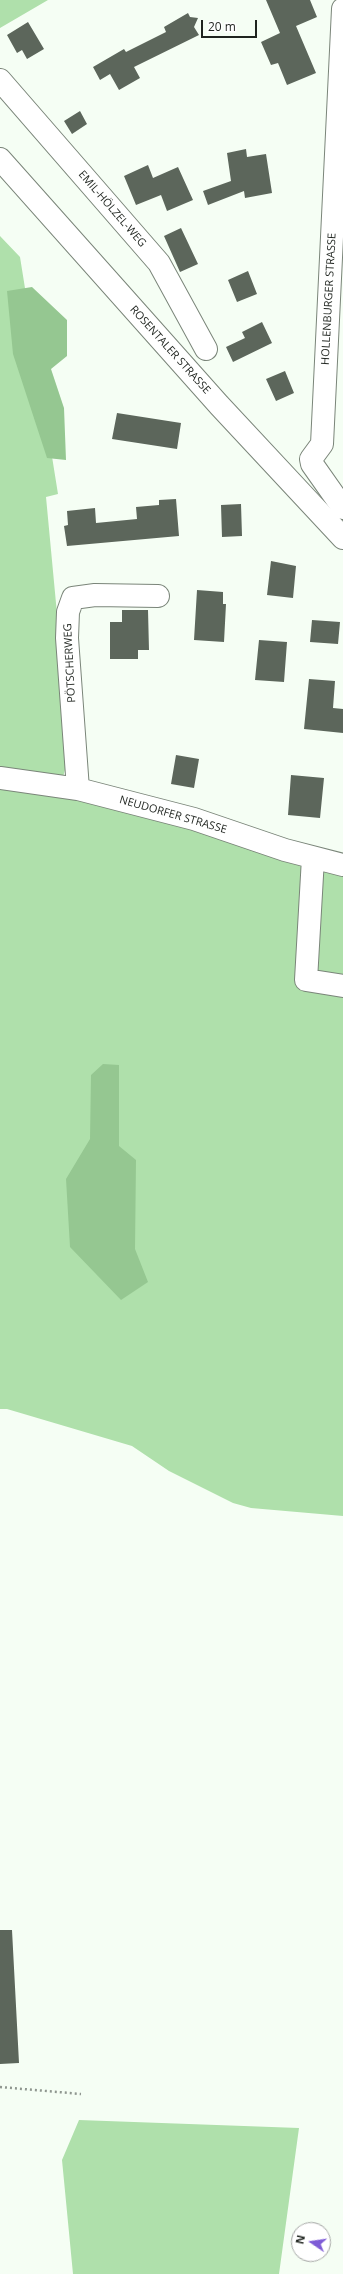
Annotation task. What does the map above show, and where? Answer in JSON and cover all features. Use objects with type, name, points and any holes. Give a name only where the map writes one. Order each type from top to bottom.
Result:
[{"type":"street","name":"HOLLENBURGER STRASSE","points":[[343,9],[322,444],[311,459],[312,464],[343,508]]},
{"type":"street","name":"EMIL-HÖLZEL-WEG","points":[[0,80],[159,263],[206,349]]},
{"type":"street","name":"ROSENTALER STRASSE","points":[[0,159],[219,405],[343,538]]},
{"type":"street","name":"PÖTSCHERWEG","points":[[78,789],[67,638],[68,612],[73,598],[95,595],[158,596]]},
{"type":"street","name":"NEUDORFER STRASSE","points":[[0,778],[78,789],[194,819],[313,858],[343,865]]},
{"type":"street","points":[[313,858],[306,980],[343,986]]},
{"type":"path","points":[[0,2087],[81,2094]]},
{"type":"green space","points":[[0,0],[48,0],[0,28]]},
{"type":"green space","points":[[0,236],[20,257],[58,494],[46,497],[70,752],[63,777],[0,771]]},
{"type":"green space","points":[[32,287],[67,320],[67,356],[51,369],[64,408],[66,460],[47,458],[13,354],[7,291]]},
{"type":"green space","points":[[0,785],[120,806],[343,872],[343,1516],[251,1508],[233,1503],[169,1471],[132,1446],[7,1409],[0,1409]]},
{"type":"green space","points":[[103,1064],[119,1065],[119,1146],[136,1160],[135,1249],[148,1282],[121,1300],[70,1247],[66,1179],[90,1139],[91,1075]]},
{"type":"green space","points":[[79,2120],[299,2128],[279,2274],[73,2274],[62,2160]]},
{"type":"building","points":[[266,0],[310,0],[317,17],[296,26],[316,73],[287,85],[278,63],[271,65],[261,42],[280,33]]},
{"type":"building","points":[[188,13],[190,17],[198,18],[194,27],[199,35],[134,67],[140,78],[119,90],[110,74],[100,80],[93,67],[124,49],[126,52],[166,32],[164,27]]},
{"type":"building","points":[[28,22],[44,49],[27,59],[22,50],[17,53],[7,35]]},
{"type":"building","points":[[80,111],[87,124],[72,134],[64,121]]},
{"type":"building","points":[[246,149],[247,157],[266,154],[272,193],[245,198],[244,191],[208,205],[203,191],[231,181],[227,153]]},
{"type":"building","points":[[148,165],[153,178],[178,167],[193,200],[167,211],[161,195],[136,205],[124,176]]},
{"type":"building","points":[[181,228],[198,264],[180,272],[164,236]]},
{"type":"building","points":[[248,271],[257,294],[237,302],[228,280]]},
{"type":"building","points":[[262,322],[272,343],[233,362],[226,347],[245,338],[242,332]]},
{"type":"building","points":[[285,371],[294,393],[276,401],[266,379]]},
{"type":"building","points":[[117,413],[181,423],[177,449],[112,439]]},
{"type":"building","points":[[176,499],[179,536],[67,546],[64,526],[68,525],[67,511],[95,508],[96,523],[137,519],[136,507],[159,505],[159,500]]},
{"type":"building","points":[[241,504],[242,536],[222,537],[221,505]]},
{"type":"building","points":[[271,561],[296,566],[293,598],[267,595]]},
{"type":"building","points":[[197,590],[223,592],[223,604],[226,604],[224,642],[194,640]]},
{"type":"building","points":[[122,610],[148,610],[149,650],[138,650],[138,659],[110,659],[110,622],[122,622]]},
{"type":"building","points":[[312,620],[340,622],[338,644],[310,642]]},
{"type":"building","points":[[259,640],[287,642],[284,682],[255,680]]},
{"type":"building","points":[[309,679],[335,681],[333,708],[343,709],[343,733],[304,729]]},
{"type":"building","points":[[176,755],[199,759],[194,788],[171,784]]},
{"type":"building","points":[[291,775],[324,778],[320,818],[288,815]]},
{"type":"building","points":[[0,1930],[12,1930],[19,2063],[0,2064]]}]
